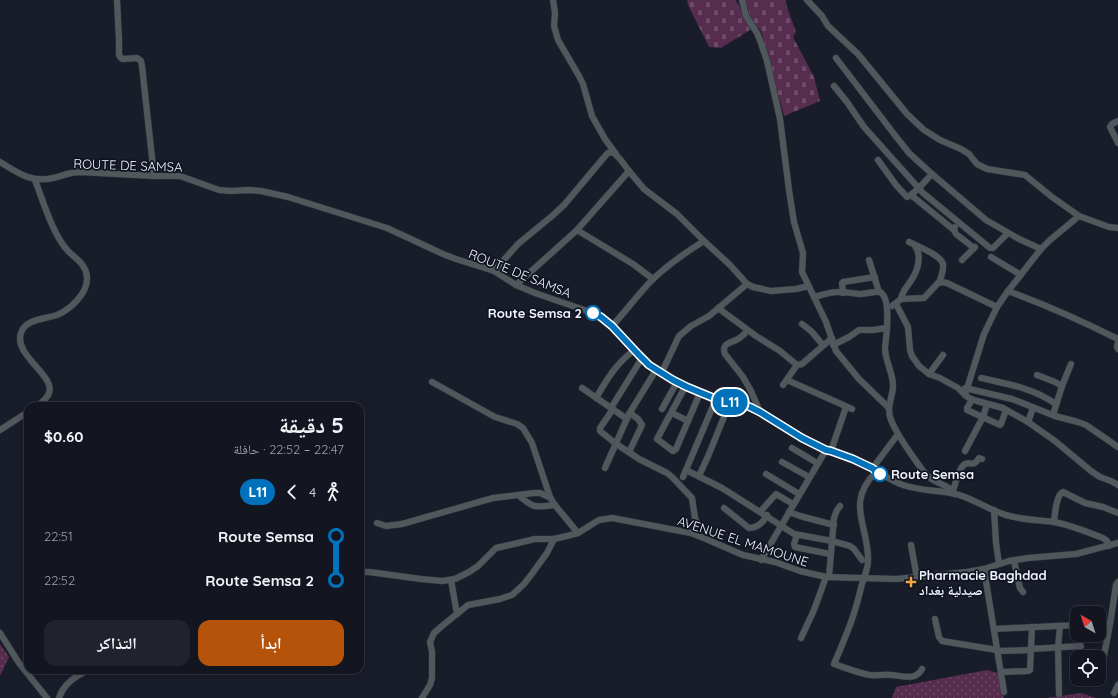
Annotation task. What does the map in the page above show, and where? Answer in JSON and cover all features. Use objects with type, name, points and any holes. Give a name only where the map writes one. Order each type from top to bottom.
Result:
[{"type":"street","points":[[117,0],[119,57],[123,59],[137,58],[141,62],[142,66],[154,176]]},
{"type":"street","points":[[554,0],[554,26],[558,40],[583,84],[592,116],[604,138],[629,172],[644,189],[677,214],[727,261],[747,284],[771,291],[809,286]]},
{"type":"street","points":[[742,0],[746,16],[757,33],[761,43],[780,119],[794,222],[803,253],[802,272],[826,322],[833,345],[838,354],[859,379],[888,407]]},
{"type":"street","points":[[807,0],[822,16],[828,26],[858,54],[907,114],[924,130],[940,140],[961,149],[977,164],[987,169],[1026,176],[1079,216],[1109,227],[1118,228]]},
{"type":"street","points":[[836,58],[909,153],[986,220],[1019,239],[1041,249]]},
{"type":"street","points":[[834,86],[864,127],[923,193],[987,246],[992,248],[1008,233]]},
{"type":"street","points":[[1118,121],[1110,127],[1118,143]]},
{"type":"street","points":[[494,271],[518,244],[564,205],[606,155],[611,152],[616,154]]},
{"type":"street","points":[[878,160],[907,197],[919,188],[932,174]]},
{"type":"street","points":[[0,162],[28,178],[36,180],[61,243],[85,268],[87,277],[86,288],[79,299],[72,305],[56,315],[32,321],[25,326],[21,333],[20,341],[23,350],[50,386],[50,393],[42,402]]},
{"type":"street","name":"ROUTE DE SAMSA","points":[[36,180],[49,179],[72,172],[180,176],[219,190],[261,191],[288,197],[387,228],[456,260],[494,271],[516,285],[535,293],[601,317],[612,326],[642,358],[659,372],[685,387],[716,399],[748,406],[786,429],[828,450],[853,459],[896,483],[909,487],[954,492],[1004,515],[1054,522],[1070,526],[1103,538],[1107,541],[1109,546]]},
{"type":"street","points":[[516,285],[577,230],[629,172]]},
{"type":"street","points":[[911,195],[974,248]]},
{"type":"street","points":[[964,395],[984,334],[997,307],[1041,249],[1079,216]]},
{"type":"street","points":[[954,230],[959,223]]},
{"type":"street","points":[[577,230],[633,264],[653,279]]},
{"type":"street","points":[[612,326],[653,279],[686,252],[704,241]]},
{"type":"street","points":[[962,260],[981,241]]},
{"type":"street","points":[[887,308],[896,304],[901,299],[903,292],[913,278],[919,254],[918,250],[912,244],[933,254],[942,262],[942,272],[939,283],[924,298],[901,299]]},
{"type":"street","points":[[991,256],[1021,275]]},
{"type":"street","points":[[869,260],[879,292],[884,296],[887,308],[885,350],[893,387],[888,407],[890,419],[898,434],[926,475],[934,481],[949,487],[954,492],[960,470],[964,465],[974,464],[979,458],[982,459]]},
{"type":"street","points":[[843,292],[843,282],[875,277]]},
{"type":"street","points":[[939,283],[946,283],[997,307]]},
{"type":"street","points":[[605,468],[628,416],[659,372],[679,336],[691,326],[709,316],[747,284]]},
{"type":"street","points":[[1008,291],[1092,326],[1118,340],[1118,349]]},
{"type":"street","points":[[814,297],[832,292],[862,294],[879,292]]},
{"type":"street","points":[[896,304],[908,327],[912,356],[929,374],[958,388],[964,395],[972,400],[1006,410],[1028,422],[1091,471],[1118,485]]},
{"type":"street","points":[[718,308],[747,331],[780,351],[797,365]]},
{"type":"street","points":[[802,324],[811,331],[823,345]]},
{"type":"street","points":[[833,345],[859,330],[887,328]]},
{"type":"street","points":[[747,331],[739,338],[727,344],[724,347],[724,350],[725,354],[750,390],[760,412]]},
{"type":"street","points":[[761,560],[817,463],[828,450],[849,408],[785,382],[797,365],[802,364],[832,338]]},
{"type":"street","points":[[596,398],[617,365],[634,350]]},
{"type":"street","points":[[929,374],[943,355]]},
{"type":"street","points":[[642,358],[600,429],[601,432],[615,443],[666,473],[688,493],[692,498],[695,518],[698,526]]},
{"type":"street","points":[[1053,415],[1071,364]]},
{"type":"street","points":[[1037,375],[1062,386]]},
{"type":"street","points":[[981,378],[1020,386],[1035,392],[1056,404]]},
{"type":"street","points":[[364,572],[442,581],[451,580],[461,577],[478,566],[496,548],[536,539],[554,539],[578,533],[549,496],[532,443],[523,428],[517,424],[495,417],[432,382]]},
{"type":"street","points":[[662,409],[677,382]]},
{"type":"street","points":[[685,387],[657,439],[673,451],[676,449],[700,393]]},
{"type":"street","points":[[958,388],[967,387],[1012,399],[1053,415],[1086,424],[1118,447]]},
{"type":"street","points":[[582,388],[612,409],[638,419],[642,425],[629,452]]},
{"type":"street","points":[[683,477],[716,399]]},
{"type":"street","points":[[972,400],[967,410],[1001,425],[1006,410]]},
{"type":"street","points":[[699,476],[730,402]]},
{"type":"street","points":[[965,451],[983,417],[988,404]]},
{"type":"street","points":[[1028,422],[1033,408]]},
{"type":"street","points":[[672,413],[688,421]]},
{"type":"street","points":[[0,430],[24,415]]},
{"type":"street","points":[[898,434],[866,482],[862,493],[859,506],[868,556],[868,569],[852,621],[834,664],[870,675],[913,677],[919,674],[922,669]]},
{"type":"street","points":[[792,448],[817,463]]},
{"type":"street","points":[[782,462],[809,477]]},
{"type":"street","points":[[686,470],[722,488],[767,515],[794,534],[850,546],[862,560]]},
{"type":"street","points":[[766,474],[799,494]]},
{"type":"street","points":[[1054,522],[1058,497],[1061,492],[1085,503],[1100,506],[1118,513]]},
{"type":"street","points":[[377,524],[386,526],[402,524],[493,498],[540,493],[549,496]]},
{"type":"street","points":[[760,512],[776,494],[793,504]]},
{"type":"street","points":[[518,495],[534,507],[555,505]]},
{"type":"street","points":[[801,638],[827,577],[835,514],[840,506]]},
{"type":"street","points":[[724,508],[749,528],[754,528],[759,525],[763,522],[767,515]]},
{"type":"street","points":[[994,510],[999,564]]},
{"type":"street","points":[[789,512],[834,525]]},
{"type":"street","name":"AVENUE EL MAMOUNE","points":[[578,533],[597,521],[615,518],[691,533],[743,555],[775,562],[804,572],[827,577],[864,579],[917,578],[967,572],[984,569],[1009,561],[1076,554],[1118,543]]},
{"type":"street","points":[[797,535],[794,544],[795,547],[830,554]]},
{"type":"street","points":[[422,698],[430,685],[432,678],[432,652],[430,644],[436,632],[468,605],[512,595],[531,575],[547,553],[554,539]]},
{"type":"street","points":[[911,545],[917,578]]},
{"type":"street","points":[[1014,561],[1020,588],[1023,592]]},
{"type":"street","points":[[984,569],[1004,692]]},
{"type":"street","points":[[451,580],[457,614]]},
{"type":"street","points":[[1105,650],[1116,585],[1118,582]]},
{"type":"street","points":[[935,619],[938,634],[942,641],[997,651],[1080,646]]},
{"type":"street","points":[[994,629],[1070,625]]},
{"type":"street","points":[[1059,694],[1058,648],[1060,626]]},
{"type":"street","points":[[1001,672],[1030,670],[1032,627]]},
{"type":"street","points":[[0,633],[24,670]]},
{"type":"street","points":[[27,674],[47,698]]},
{"type":"street","points":[[59,698],[67,683],[81,674]]},
{"type":"street","points":[[1114,693],[1118,685]]},
{"type":"green space","points":[[687,0],[735,0],[750,30],[721,48],[709,47],[688,5]]},
{"type":"green space","points":[[745,0],[786,0],[796,32],[793,37],[814,77],[820,101],[784,116],[761,31],[751,19]]},
{"type":"green space","points":[[0,644],[9,657],[0,676]]},
{"type":"green space","points":[[987,670],[998,673],[1004,698],[892,698],[896,687]]},
{"type":"green space","points":[[1081,693],[1096,698],[1047,698]]},
{"type":"bus line","name":"L11","points":[[593,313],[601,317],[612,326],[649,365],[661,374],[716,399],[748,406],[802,438],[826,450],[853,459],[872,468],[880,474]]},
{"type":"place","name":"Route Semsa 2","points":[[593,313]]},
{"type":"place","name":"Route Semsa","points":[[880,474]]},
{"type":"place","name":"Pharmacie Baghdad صيدلية بغداد","points":[[911,582]]}]
